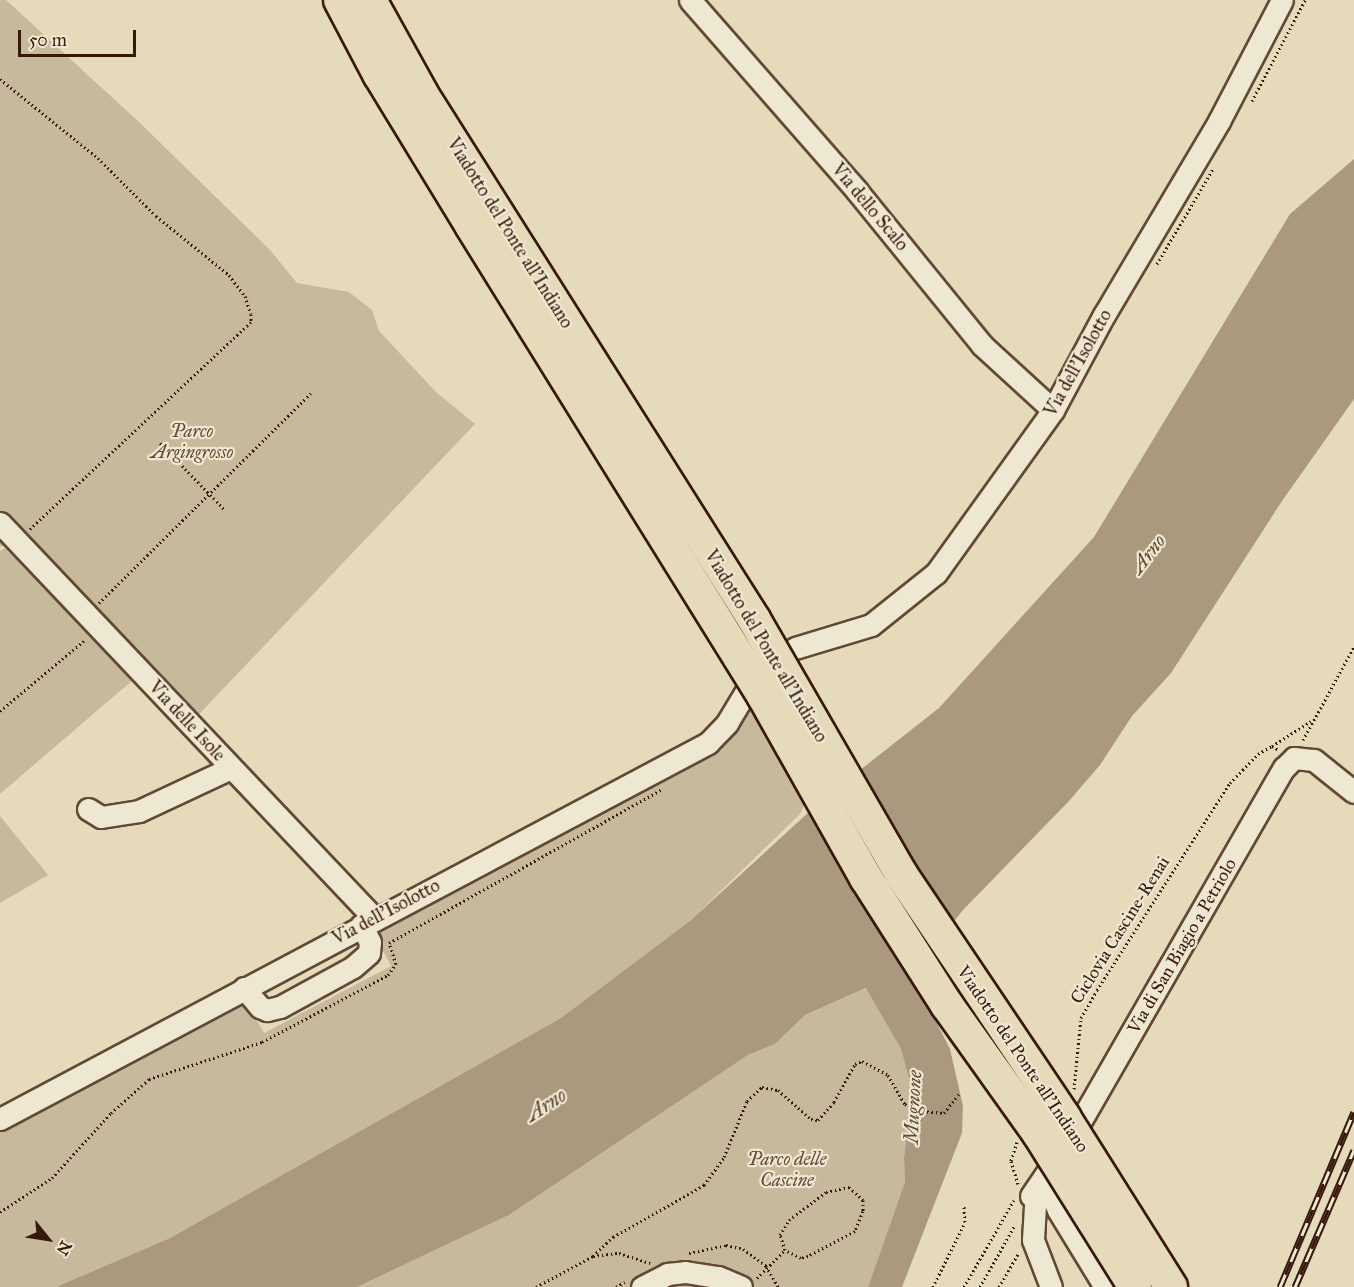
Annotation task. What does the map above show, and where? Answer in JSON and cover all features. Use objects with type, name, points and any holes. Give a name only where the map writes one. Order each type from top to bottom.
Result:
[{"type":"highway","name":"Viadotto del Ponte all'Indiano","points":[[340,0],[447,186],[764,698],[867,878],[947,1005],[1038,1134],[1135,1287]]},
{"type":"highway","name":"Viadotto del Ponte all'Indiano","points":[[370,0],[423,94],[755,621],[901,874],[1064,1117],[1171,1287]]},
{"type":"street","name":"Via dello Scalo","points":[[690,0],[857,191],[982,345],[1053,410]]},
{"type":"street","name":"Via dell'Isolotto","points":[[795,648],[871,625],[936,573],[1053,410],[1104,315],[1220,121],[1282,0]]},
{"type":"street","name":"Via delle Isole","points":[[0,523],[231,768],[368,921]]},
{"type":"street","name":"Via dell'Isolotto","points":[[0,1119],[368,921],[708,743],[727,723],[751,683]]},
{"type":"street","points":[[1294,758],[1318,762],[1354,792]]},
{"type":"street","name":"Via di San Biagio a Petriolo","points":[[1033,1188],[1072,1136],[1284,768],[1294,758]]},
{"type":"street","points":[[88,808],[101,817],[139,811],[231,768]]},
{"type":"street","points":[[244,988],[260,1007],[280,1007],[353,967],[369,953],[368,921]]},
{"type":"street","points":[[1033,1188],[1026,1223],[1038,1260],[1051,1287]]},
{"type":"street","points":[[1033,1188],[1058,1210],[1105,1287]]},
{"type":"street","points":[[642,1287],[667,1274],[741,1285]]},
{"type":"street","points":[[680,1287],[703,1278]]},
{"type":"path","points":[[0,79],[98,158],[156,216],[229,276],[245,296],[251,314],[251,322],[18,542]]},
{"type":"path","points":[[0,711],[93,622],[209,493],[311,393]]},
{"type":"path","points":[[160,443],[225,510]]},
{"type":"path","name":"Ciclovia Cascine-Renai","points":[[1294,758],[1312,720],[1354,647]]},
{"type":"path","name":"Ciclovia Cascine-Renai","points":[[1073,1096],[1081,1018],[1097,990],[1230,783],[1258,754],[1312,720]]},
{"type":"path","points":[[1272,747],[1294,758]]},
{"type":"path","points":[[389,943],[672,784]]},
{"type":"path","points":[[0,1212],[52,1178],[111,1113],[149,1079],[262,1042],[388,975],[396,964],[389,943],[368,921]]},
{"type":"path","points":[[536,1287],[592,1256],[613,1237],[704,1185],[724,1157],[747,1101],[762,1087],[778,1090],[811,1119],[818,1120],[834,1102],[855,1064],[862,1061],[888,1075],[905,1104],[918,1111],[944,1113],[959,1094]]},
{"type":"path","points":[[964,1287],[1033,1188],[1011,1161],[1022,1136]]},
{"type":"path","points":[[838,1188],[857,1191],[863,1210],[855,1231],[847,1238],[801,1258],[785,1250],[780,1235],[784,1225],[810,1202],[838,1188]]},
{"type":"path","points":[[933,1287],[965,1222],[964,1206]]},
{"type":"path","points":[[980,1287],[1026,1223]]},
{"type":"path","points":[[999,1287],[1026,1223]]},
{"type":"path","points":[[682,1256],[726,1245],[752,1252],[766,1266],[778,1287]]},
{"type":"path","points":[[741,1285],[785,1250]]},
{"type":"path","points":[[592,1256],[619,1253],[657,1267]]},
{"type":"green space","name":"Parco Argingrosso","points":[[0,0],[6,0],[139,122],[270,250],[297,283],[349,292],[372,310],[379,331],[436,392],[475,424],[184,730],[8,543],[0,547]]},
{"type":"green space","points":[[5,548],[134,679],[0,794],[0,551]]},
{"type":"green space","points":[[757,706],[806,801],[800,814],[691,920],[561,1018],[170,1238],[56,1287],[0,1287],[0,1131],[245,999],[264,1033],[391,966],[371,928],[710,746]]},
{"type":"green space","points":[[0,816],[48,875],[0,903]]},
{"type":"green space","name":"Parco delle Cascine","points":[[867,988],[901,1049],[912,1089],[904,1158],[905,1182],[868,1287],[357,1287],[509,1215],[748,1055],[775,1044],[805,1015]]},
{"type":"water","points":[[1354,159],[1354,399],[1282,501],[1171,673],[1132,716],[1100,765],[1068,802],[963,910],[923,959],[916,982],[950,1049],[963,1106],[962,1133],[902,1287],[868,1287],[905,1182],[904,1158],[912,1089],[901,1049],[866,988],[805,1015],[775,1044],[748,1055],[509,1215],[357,1287],[56,1287],[170,1238],[561,1018],[691,920],[822,800],[939,708],[1094,537],[1290,214]]},
{"type":"railway","points":[[1280,1287],[1354,1112]]},
{"type":"railway","points":[[1295,1287],[1354,1150]]},
{"type":"water label","name":"Arno","points":[[1148,554]]},
{"type":"water label","name":"Arno","points":[[546,1105]]},
{"type":"water label","name":"Mugnone","points":[[913,1107]]}]
